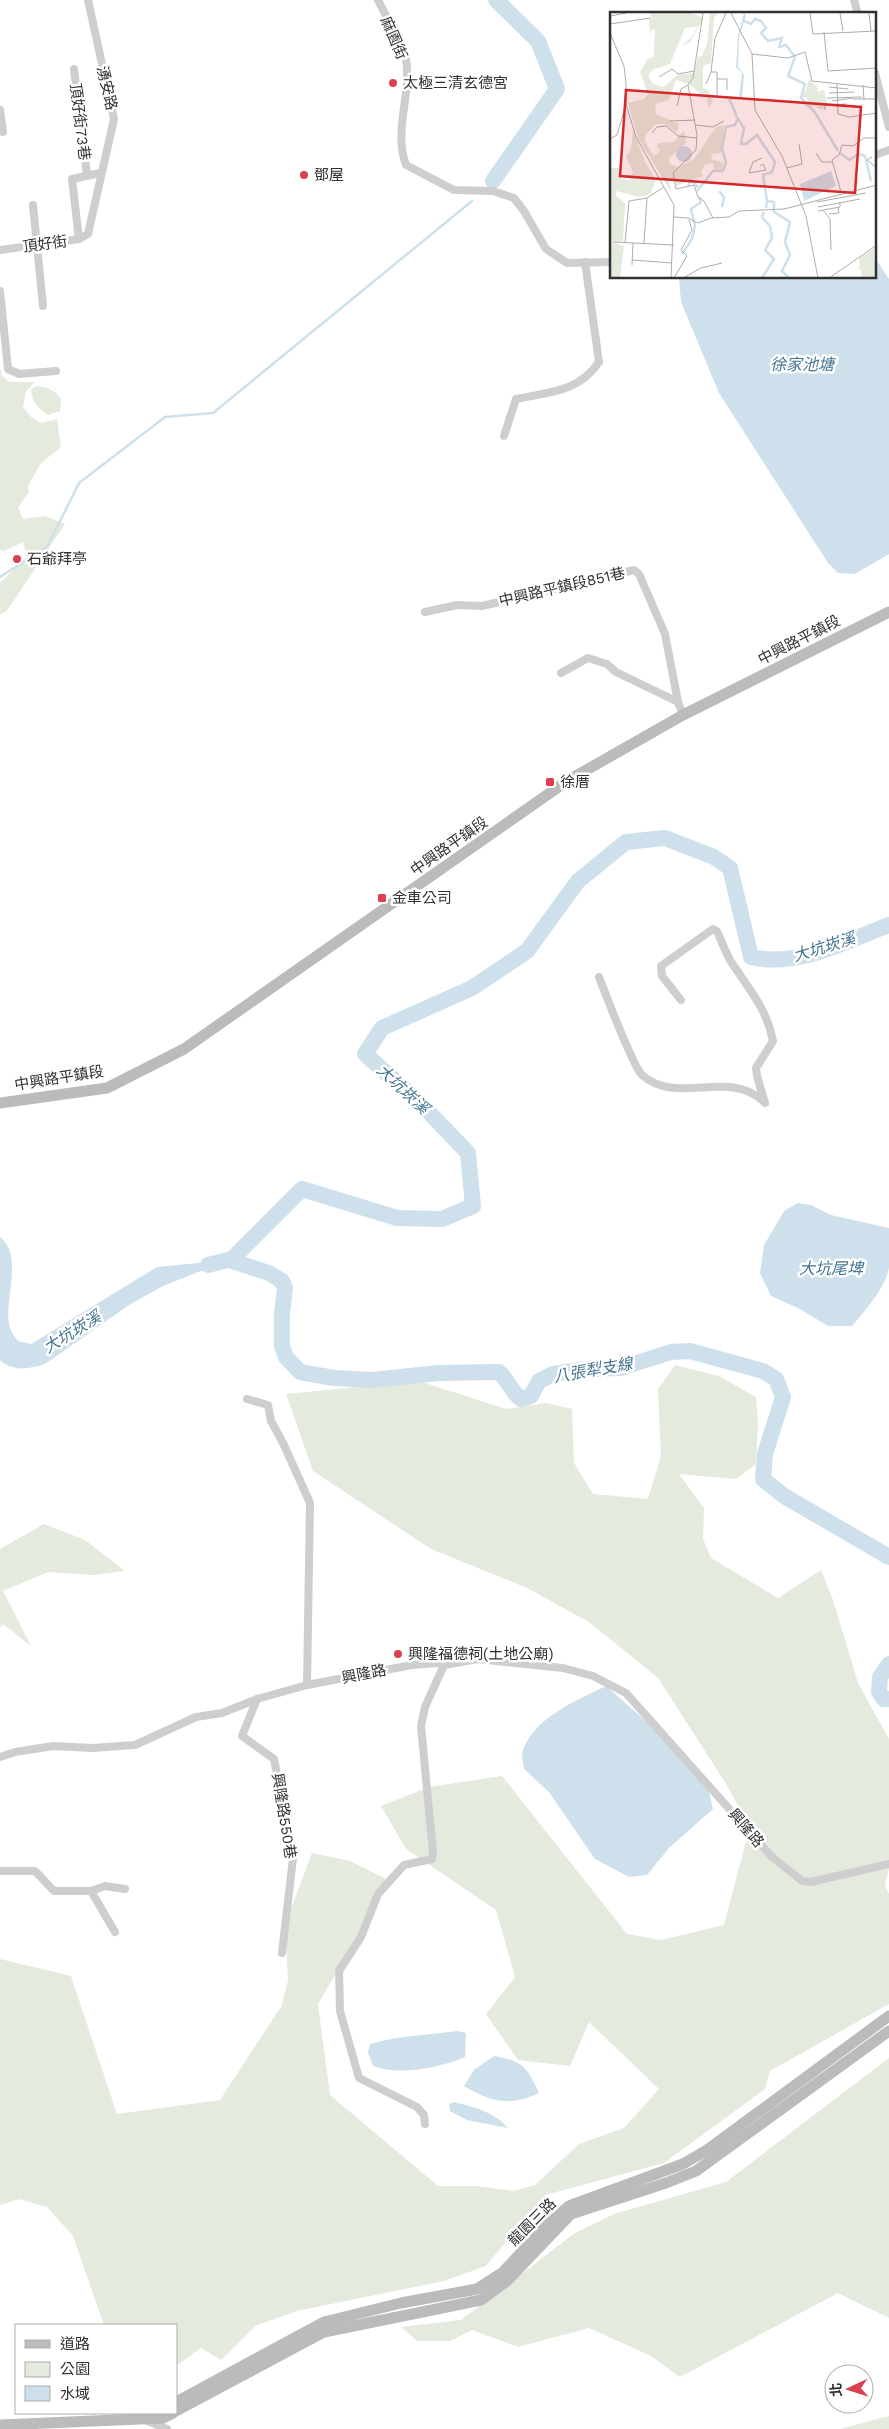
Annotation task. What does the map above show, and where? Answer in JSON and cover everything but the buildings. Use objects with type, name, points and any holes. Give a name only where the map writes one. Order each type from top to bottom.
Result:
[{"type":"street","name":"湧安路","points":[[88,0],[114,119],[100,173],[88,234]]},
{"type":"street","name":"麻園街","points":[[378,0],[406,58],[406,94],[401,120],[403,158],[406,165],[454,190],[493,191],[514,198],[524,211],[546,249],[568,263],[585,262]]},
{"type":"street","name":"頂好街73巷","points":[[74,69],[87,175]]},
{"type":"street","points":[[876,75],[885,91],[889,127]]},
{"type":"street","points":[[0,110],[2,132]]},
{"type":"street","points":[[876,154],[889,150]]},
{"type":"street","name":"頂好街73巷","points":[[79,239],[72,179],[100,173]]},
{"type":"street","points":[[33,205],[43,306]]},
{"type":"street","name":"頂好街","points":[[0,250],[79,239],[88,234]]},
{"type":"street","points":[[504,436],[516,399],[570,388],[594,370],[599,362],[585,262],[610,262]]},
{"type":"street","points":[[0,291],[8,369],[19,374],[56,371]]},
{"type":"street","name":"中興路平鎮段851巷","points":[[425,612],[457,606],[482,606],[634,570],[639,574],[665,634],[678,702],[684,715]]},
{"type":"street","name":"中興路平鎮段","points":[[0,1103],[107,1088],[184,1049],[567,781],[684,715],[889,612]]},
{"type":"street","points":[[561,673],[588,658],[607,664],[616,672],[678,702]]},
{"type":"street","points":[[599,978],[641,1074],[664,1088],[740,1087],[756,1094],[765,1103],[756,1068],[773,1041],[771,1027],[756,997],[729,958],[717,931],[712,929],[661,966],[662,976],[681,1000]]},
{"type":"street","points":[[247,1399],[268,1405],[271,1421],[283,1443],[310,1504],[307,1685]]},
{"type":"street","name":"興隆路","points":[[0,1756],[53,1746],[92,1748],[135,1745],[196,1717],[222,1714],[257,1699],[307,1685],[412,1665],[444,1664],[478,1659],[563,1668],[593,1676],[626,1693],[772,1857],[802,1880],[811,1882],[889,1864]]},
{"type":"street","points":[[425,2124],[424,2116],[417,2107],[359,2078],[340,2011],[338,1993],[339,1970],[361,1937],[378,1894],[404,1865],[432,1858],[421,1726],[425,1708],[444,1664]]},
{"type":"street","name":"興隆路550巷","points":[[257,1699],[242,1736],[274,1759],[293,1858],[282,1953]]},
{"type":"street","points":[[0,1872],[35,1871],[54,1892],[90,1891],[105,1886],[125,1889]]},
{"type":"street","points":[[90,1891],[115,1932]]},
{"type":"street","name":"龍園三路","points":[[178,2401],[324,2322],[401,2304],[478,2290],[502,2273],[545,2227],[569,2206],[683,2164],[707,2150],[889,2016]]},
{"type":"street","name":"龍園三路","points":[[178,2410],[324,2332],[481,2300],[507,2281],[571,2214],[666,2183],[696,2171],[889,2031]]},
{"type":"street","points":[[0,2425],[138,2418],[149,2414]]},
{"type":"street","name":"龍園三路","points":[[138,2418],[162,2418],[171,2414]]},
{"type":"street","points":[[138,2418],[167,2429]]},
{"type":"green space","points":[[0,367],[2,376],[9,382],[35,382],[26,391],[23,407],[31,417],[42,423],[57,419],[61,447],[41,463],[28,486],[29,492],[18,507],[23,519],[45,516],[65,524],[6,612],[0,614],[0,583],[27,557],[23,542],[4,551],[0,550]]},
{"type":"green space","points":[[37,386],[53,391],[61,399],[60,411],[48,415],[38,407],[34,401],[31,389]]},
{"type":"green space","points":[[675,1365],[719,1376],[756,1397],[758,1424],[756,1464],[736,1479],[679,1474],[704,1508],[703,1539],[711,1558],[778,1598],[821,1570],[833,1600],[858,1683],[889,1739],[889,1868],[885,1886],[889,1894],[889,2004],[770,2071],[765,2089],[664,2163],[545,2195],[486,2266],[444,2281],[297,2311],[255,2326],[221,2360],[201,2348],[178,2365],[178,2324],[104,2324],[73,2236],[47,2207],[19,2199],[0,2205],[0,1959],[71,1976],[117,2114],[220,2100],[282,2005],[288,1980],[285,1925],[312,1853],[350,1861],[390,1881],[318,2004],[330,2095],[438,2186],[477,2186],[514,2191],[535,2185],[579,2144],[624,2128],[659,2089],[589,2022],[570,2066],[518,2060],[486,2014],[515,1977],[496,1910],[406,1849],[381,1806],[429,1787],[502,1776],[627,1934],[661,1940],[724,1925],[750,1826],[723,1779],[658,1678],[589,1622],[527,1588],[431,1549],[313,1471],[286,1394],[419,1381],[506,1409],[546,1403],[572,1409],[574,1463],[593,1494],[648,1499],[661,1456],[658,1389]]},
{"type":"green space","points":[[44,1524],[85,1540],[125,1571],[94,1575],[48,1572],[3,1591],[31,1646],[3,1624],[0,1628],[0,1549]]},
{"type":"green space","points":[[889,2058],[889,2318],[838,2293],[680,2377],[651,2356],[589,2328],[518,2347],[472,2330],[450,2341],[417,2341],[401,2327],[461,2320],[575,2233],[614,2214],[726,2182]]},
{"type":"green space","points":[[889,2416],[889,2429],[840,2429]]},
{"type":"water","name":"徐家池塘","points":[[876,260],[889,279],[889,554],[855,574],[838,573],[828,563],[719,393],[681,302],[679,279],[876,279]]},
{"type":"water","name":"大坑尾埤","points":[[798,1203],[811,1205],[831,1215],[889,1228],[889,1267],[884,1282],[863,1314],[852,1326],[828,1326],[798,1308],[771,1296],[760,1273],[764,1245],[784,1211]]},
{"type":"water","points":[[0,1237],[7,1246],[11,1256],[12,1268],[8,1318],[11,1330],[18,1341],[31,1344],[157,1267],[229,1260],[163,1286],[129,1305],[45,1364],[27,1368],[16,1368],[0,1360]]},
{"type":"water","points":[[606,1686],[648,1723],[707,1783],[713,1809],[669,1848],[647,1875],[629,1877],[595,1859],[549,1792],[524,1769],[523,1750],[537,1728],[558,1711]]},
{"type":"water","points":[[458,2031],[466,2033],[465,2057],[432,2067],[407,2070],[384,2069],[373,2066],[368,2052],[370,2044],[395,2038]]},
{"type":"water","points":[[494,2056],[512,2060],[523,2067],[531,2077],[539,2093],[519,2100],[501,2101],[483,2096],[464,2086],[474,2070]]},
{"type":"water","points":[[454,2102],[477,2108],[490,2114],[503,2122],[508,2128],[467,2120],[450,2111],[449,2104]]},
{"type":"waterway","points":[[493,181],[557,89],[538,41],[496,0]]},
{"type":"waterway","points":[[0,577],[47,547],[79,483],[165,417],[213,413],[472,201]]},
{"type":"waterway","name":"大坑崁溪","points":[[208,1265],[232,1259],[302,1189],[397,1218],[442,1219],[473,1206],[468,1153],[423,1106],[365,1054],[382,1028],[472,988],[527,951],[578,881],[626,842],[665,838],[714,857],[730,868],[751,957],[786,959],[804,956],[839,945],[889,925]]},
{"type":"waterway","name":"八張犁支線","points":[[229,1260],[269,1273],[282,1281],[285,1288],[282,1313],[282,1346],[286,1357],[300,1372],[334,1378],[372,1380],[438,1373],[499,1372],[521,1399],[531,1396],[539,1381],[553,1374],[586,1369],[621,1368],[671,1352],[690,1351],[763,1371],[776,1379],[783,1397],[765,1454],[763,1479],[784,1496],[889,1557]]},
{"type":"waterway","name":"大坑崁溪","points":[[889,1664],[880,1677],[879,1692],[884,1699],[889,1699]]},
{"type":"place","name":"太極三清玄德宮","points":[[393,83]]},
{"type":"place","name":"鄧屋","points":[[304,175]]},
{"type":"place","name":"石爺拜亭","points":[[17,559]]},
{"type":"place","name":"徐厝","points":[[550,782]]},
{"type":"place","name":"金車公司","points":[[382,898]]},
{"type":"place","name":"興隆福德祠(土地公廟)","points":[[398,1654]]}]
